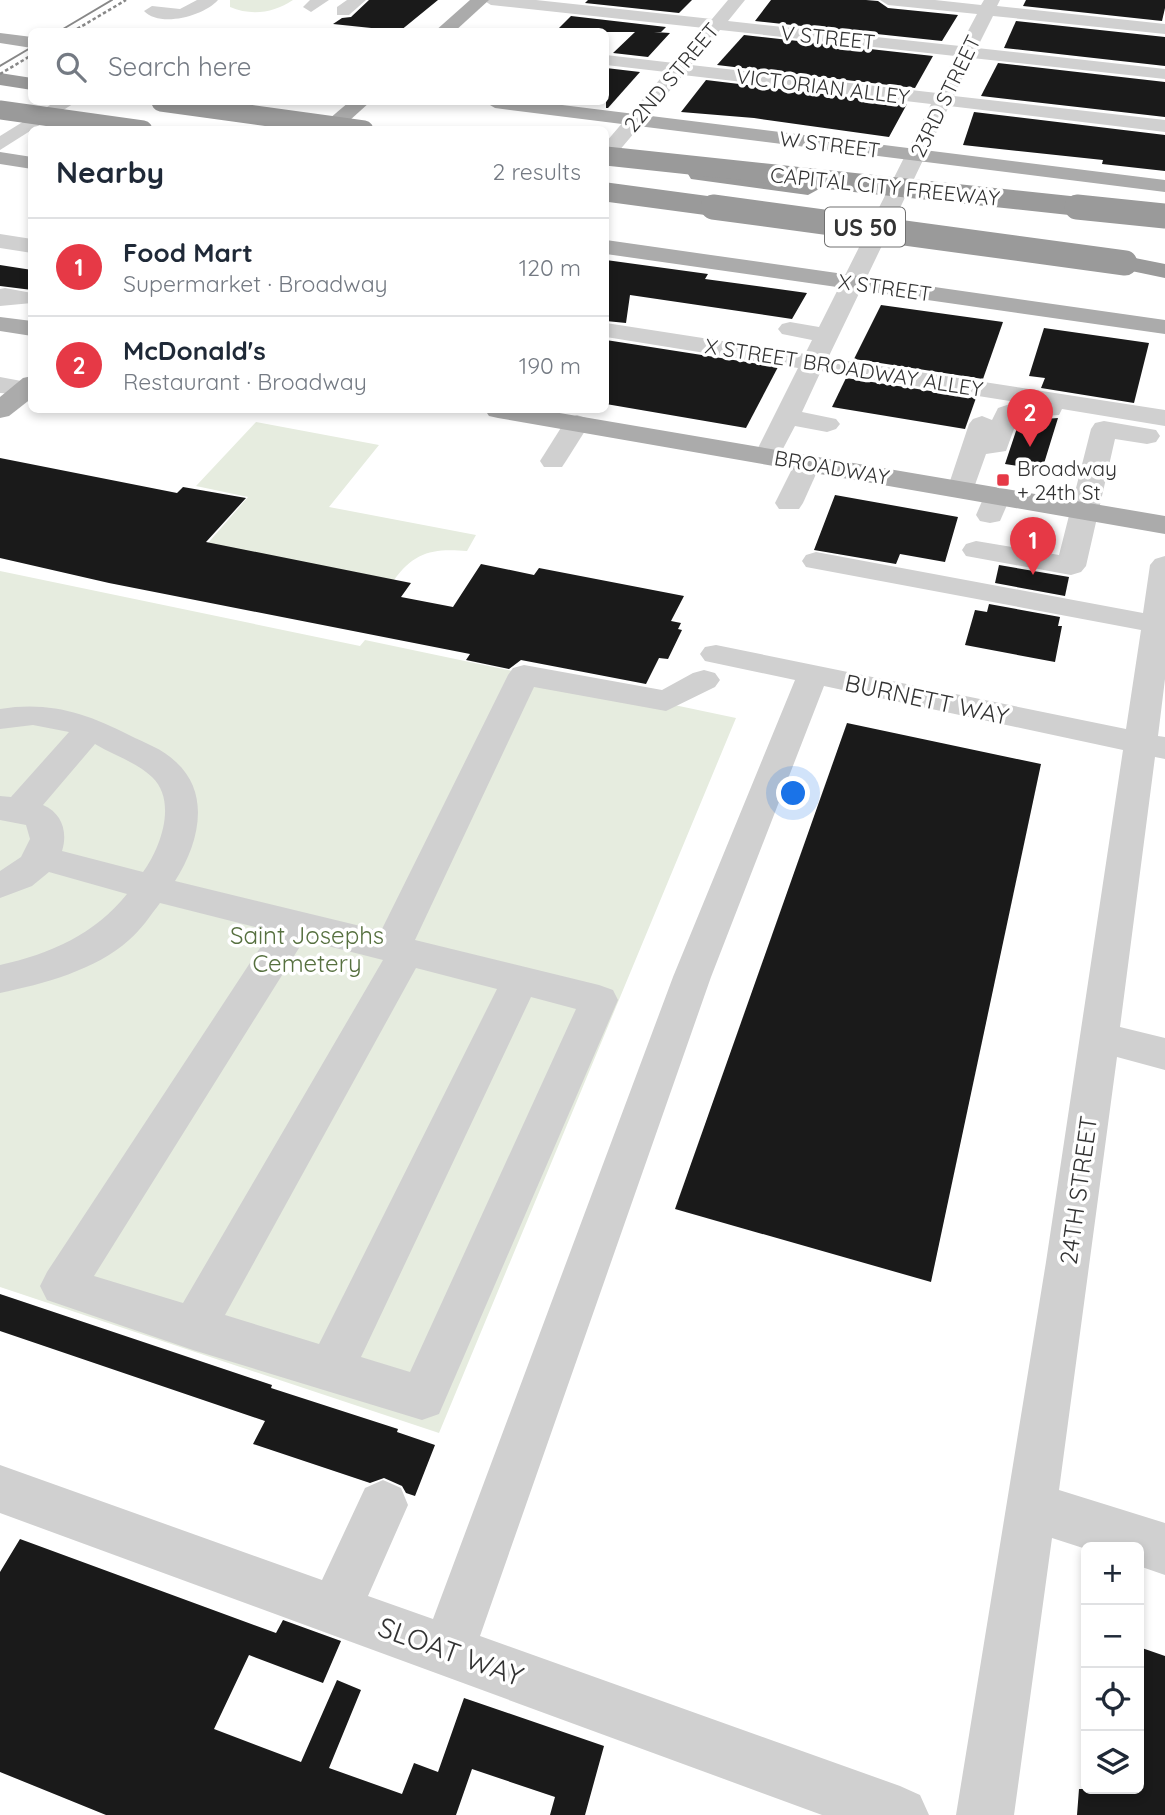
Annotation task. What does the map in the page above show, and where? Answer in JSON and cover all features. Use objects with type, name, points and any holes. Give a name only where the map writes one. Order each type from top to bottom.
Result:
[{"type":"highway","points":[[0,79],[28,83]]},
{"type":"highway","points":[[183,105],[335,126]]},
{"type":"highway","points":[[0,110],[114,126]]},
{"type":"highway","name":"CAPITAL CITY FREEWAY","points":[[609,155],[1165,216]]},
{"type":"highway","name":"CAPITAL CITY FREEWAY","points":[[609,162],[808,189]]},
{"type":"highway","points":[[808,189],[1165,230]]},
{"type":"highway","name":"US 50","points":[[808,189],[1165,237]]},
{"type":"highway","name":"CAPITAL CITY FREEWAY","points":[[609,192],[1165,270]]},
{"type":"main road","points":[[448,28],[480,0]]},
{"type":"main road","points":[[0,38],[28,42]]},
{"type":"main road","points":[[331,126],[355,105]]},
{"type":"main road","name":"W STREET","points":[[520,105],[1165,186]]},
{"type":"main road","points":[[0,158],[28,162]]},
{"type":"main road","name":"X STREET","points":[[609,247],[1165,327]]},
{"type":"main road","points":[[0,324],[28,328]]},
{"type":"main road","points":[[0,410],[19,386]]},
{"type":"main road","name":"BROADWAY","points":[[515,413],[961,489],[993,505],[1085,511],[1165,525]]},
{"type":"street","points":[[152,11],[183,14],[210,0]]},
{"type":"street","points":[[343,11],[358,0]]},
{"type":"street","name":"V STREET","points":[[491,0],[1165,74]]},
{"type":"street","name":"22ND STREET","points":[[609,151],[737,0]]},
{"type":"street","points":[[888,0],[990,5],[1165,29]]},
{"type":"street","name":"23RD STREET","points":[[767,456],[824,335],[990,5]]},
{"type":"street","points":[[803,34],[815,17]]},
{"type":"street","name":"VICTORIAN ALLEY","points":[[609,60],[1165,126]]},
{"type":"street","points":[[29,126],[62,105]]},
{"type":"street","points":[[0,144],[28,126]]},
{"type":"street","points":[[0,242],[28,246]]},
{"type":"street","points":[[0,299],[5,295],[24,298]]},
{"type":"street","points":[[790,329],[824,335]]},
{"type":"street","name":"X STREET BROADWAY ALLEY","points":[[609,330],[701,340],[811,363],[1165,418]]},
{"type":"street","points":[[961,489],[993,391]]},
{"type":"street","points":[[975,448],[996,446],[1007,413],[1024,408],[1097,418],[1104,429],[1071,566],[976,550]]},
{"type":"street","points":[[785,417],[827,424]]},
{"type":"street","points":[[553,461],[578,424]]},
{"type":"street","points":[[1104,429],[1165,438]]},
{"type":"street","points":[[789,503],[808,463]]},
{"type":"street","points":[[816,561],[1156,624]]},
{"type":"street","name":"24TH STREET","points":[[985,1815],[1099,1037],[1152,746],[1156,624],[1165,565]]},
{"type":"street","name":"BURNETT WAY","points":[[399,950],[524,675],[666,701],[710,667],[814,675],[1152,746]]},
{"type":"street","points":[[449,1650],[692,977],[814,675]]},
{"type":"street","points":[[0,719],[23,714],[74,719],[147,758],[168,774],[180,805],[176,848],[117,931],[54,964],[0,979]]},
{"type":"street","points":[[10,809],[92,728]]},
{"type":"street","points":[[0,885],[20,877],[43,858],[50,837],[48,828],[32,813],[10,809]]},
{"type":"street","points":[[43,858],[598,1000],[422,1398],[193,1329],[63,1286],[295,924]]},
{"type":"street","points":[[193,1329],[399,950]]},
{"type":"street","points":[[330,1371],[520,981]]},
{"type":"street","points":[[1099,1037],[1165,1054]]},
{"type":"street","name":"SLOAT WAY","points":[[0,1489],[900,1815]]},
{"type":"street","points":[[336,1609],[383,1505]]},
{"type":"street","points":[[1030,1506],[1165,1549]]},
{"type":"green space","points":[[230,0],[293,0],[270,10],[246,12],[230,7]]},
{"type":"green space","points":[[256,422],[379,445],[329,507],[476,535],[467,551],[444,550],[425,554],[409,563],[394,580],[208,543],[248,497],[196,486]]},
{"type":"green space","name":"Saint Josephs Cemetery","points":[[0,571],[360,646],[365,640],[736,718],[439,1433],[0,1287]]},
{"type":"building","points":[[369,0],[438,0],[404,28],[333,24],[342,18],[351,17]]},
{"type":"building","points":[[588,0],[692,0],[679,13],[585,3]]},
{"type":"building","points":[[771,0],[866,0],[878,1],[888,8],[958,15],[942,41],[755,21]]},
{"type":"building","points":[[1026,0],[1165,0],[1165,8],[1162,21],[1023,6]]},
{"type":"building","points":[[571,16],[666,27],[661,32],[654,32],[670,33],[648,57],[613,53],[635,32],[609,32],[609,28],[559,28]]},
{"type":"building","points":[[1016,21],[1165,37],[1165,66],[1004,48]]},
{"type":"building","points":[[744,35],[933,56],[915,88],[717,65]]},
{"type":"building","points":[[998,63],[1165,82],[1165,117],[981,96]]},
{"type":"building","points":[[609,68],[640,72],[608,108],[606,105],[609,105]]},
{"type":"building","points":[[706,80],[907,104],[889,137],[754,118],[681,112]]},
{"type":"building","points":[[974,112],[1165,135],[1165,171],[1102,164],[1103,160],[963,145]]},
{"type":"building","points":[[609,260],[708,274],[705,279],[807,293],[792,319],[630,295],[626,323],[609,321]]},
{"type":"building","points":[[0,265],[28,269],[28,290],[0,286]]},
{"type":"building","points":[[881,305],[1003,322],[983,379],[854,359]]},
{"type":"building","points":[[1044,328],[1149,343],[1134,403],[1041,388],[1045,378],[1029,376]]},
{"type":"building","points":[[609,340],[778,367],[746,428],[609,405]]},
{"type":"building","points":[[846,378],[976,398],[965,429],[832,407]]},
{"type":"building","points":[[1058,418],[1042,470],[1005,464],[1019,422],[1030,424],[1032,420]]},
{"type":"building","points":[[0,458],[177,493],[183,487],[246,498],[206,542],[411,583],[401,597],[453,607],[481,564],[534,575],[539,568],[684,596],[671,621],[681,623],[678,629],[682,630],[668,659],[659,658],[646,684],[521,660],[509,669],[466,660],[470,654],[109,583],[0,558]]},
{"type":"building","points":[[835,495],[958,517],[945,562],[900,554],[896,564],[814,550]]},
{"type":"building","points":[[1028,530],[1051,534],[1047,550],[1024,546]]},
{"type":"building","points":[[999,565],[1069,577],[1065,596],[995,583]]},
{"type":"building","points":[[989,604],[1060,617],[1058,626],[1062,626],[1055,662],[965,645],[975,610],[987,612]]},
{"type":"building","points":[[847,723],[1041,764],[931,1282],[675,1209]]},
{"type":"building","points":[[0,1294],[272,1385],[271,1388],[398,1429],[397,1432],[435,1445],[415,1496],[406,1493],[402,1486],[384,1478],[370,1483],[253,1444],[265,1421],[0,1331]]},
{"type":"building","points":[[20,1539],[276,1633],[283,1620],[341,1641],[323,1683],[249,1655],[214,1729],[301,1762],[337,1680],[361,1690],[329,1768],[402,1794],[414,1763],[438,1772],[464,1698],[604,1746],[585,1815],[550,1815],[555,1797],[472,1769],[456,1815],[106,1815],[0,1772],[0,1572]]},
{"type":"building","points":[[1144,1649],[1165,1656],[1165,1815],[1077,1815],[1079,1789],[1081,1794],[1144,1794]]},
{"type":"tram line","points":[[65,28],[112,0]]},
{"type":"tram line","points":[[0,66],[28,49]]},
{"type":"railway","points":[[79,28],[126,0]]},
{"type":"railway","points":[[0,74],[28,57]]},
{"type":"place","name":"McDonald's","points":[[1030,447]]},
{"type":"place","name":"Broadway + 24th St","points":[[1003,480]]},
{"type":"place","name":"Food Mart","points":[[1033,575]]}]
